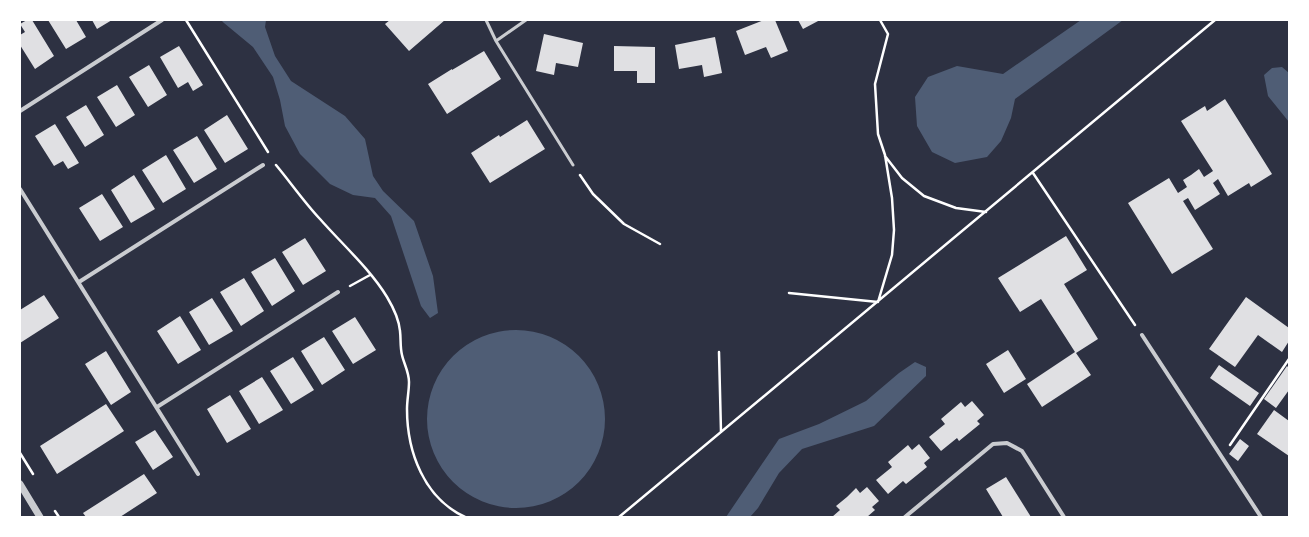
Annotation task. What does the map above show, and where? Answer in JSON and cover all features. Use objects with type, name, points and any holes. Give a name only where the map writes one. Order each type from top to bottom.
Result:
[{"type":"street","points":[[20,111],[162,20]]},
{"type":"street","points":[[79,282],[263,165]]},
{"type":"street","points":[[20,189],[198,474]]},
{"type":"street","points":[[156,407],[338,292]]},
{"type":"street","points":[[1142,335],[1261,517]]},
{"type":"street","points":[[905,517],[992,444],[1007,443],[1022,451],[1064,517]]},
{"type":"street","points":[[20,484],[40,517]]},
{"type":"lane","points":[[486,20],[496,41],[573,165]]},
{"type":"lane","points":[[496,41],[526,20]]},
{"type":"path","points":[[186,20],[269,153]]},
{"type":"path","points":[[878,302],[892,255],[894,230],[892,198],[885,156],[878,134],[875,84],[888,34],[880,20]]},
{"type":"path","points":[[619,517],[1215,20]]},
{"type":"path","points":[[885,156],[902,178],[924,196],[956,208],[986,212]]},
{"type":"path","points":[[273,160],[290,184],[318,218],[370,275],[387,298],[397,319],[400,331],[401,350],[409,380],[407,408],[409,435],[415,461],[423,477],[436,496],[451,509],[466,517]]},
{"type":"path","points":[[573,165],[593,194],[624,224],[660,244]]},
{"type":"path","points":[[1033,173],[1142,335]]},
{"type":"path","points":[[338,292],[370,275]]},
{"type":"path","points":[[789,293],[878,302]]},
{"type":"path","points":[[719,352],[721,432]]},
{"type":"path","points":[[1221,457],[1289,359]]},
{"type":"water","points":[[221,20],[266,20],[265,27],[275,56],[291,81],[345,116],[365,139],[373,176],[383,191],[414,221],[433,276],[438,313],[430,318],[421,306],[391,216],[375,198],[353,195],[330,184],[300,154],[285,126],[280,100],[273,77],[253,47]]},
{"type":"water","points":[[1081,20],[1123,20],[1015,99],[1011,118],[1001,141],[987,157],[955,163],[932,152],[917,126],[915,97],[928,77],[957,66],[1003,74]]},
{"type":"water","points":[[1282,67],[1289,73],[1289,122],[1268,96],[1264,75],[1272,68]]},
{"type":"water","points":[[507,330],[525,330],[558,340],[573,350],[585,362],[595,377],[601,393],[605,410],[605,428],[601,445],[595,461],[585,476],[573,488],[558,498],[542,504],[525,508],[507,508],[474,498],[459,488],[447,476],[437,461],[431,445],[427,428],[427,410],[437,377],[447,362],[459,350],[474,340],[490,334]]},
{"type":"water","points":[[915,362],[926,367],[926,376],[874,426],[802,449],[779,473],[758,508],[750,517],[726,517],[779,439],[819,424],[866,401],[899,373]]},
{"type":"building","points":[[27,20],[32,20],[54,56],[35,69],[20,45],[20,35],[25,32],[20,24]]},
{"type":"building","points":[[48,20],[76,20],[86,37],[66,49]]},
{"type":"building","points":[[92,20],[112,20],[97,29]]},
{"type":"building","points":[[390,20],[445,20],[409,51],[385,24]]},
{"type":"building","points":[[764,20],[775,20],[788,51],[771,58],[766,47],[745,55],[736,31]]},
{"type":"building","points":[[798,20],[820,20],[803,29]]},
{"type":"building","points":[[544,34],[583,43],[578,67],[556,63],[554,75],[536,71]]},
{"type":"building","points":[[715,37],[722,73],[704,77],[702,65],[679,69],[675,45]]},
{"type":"building","points":[[179,46],[203,85],[193,91],[188,82],[178,88],[160,57]]},
{"type":"building","points":[[614,46],[655,47],[655,83],[637,83],[637,71],[614,71]]},
{"type":"building","points":[[484,51],[501,79],[447,114],[428,84]]},
{"type":"building","points":[[149,65],[167,95],[148,107],[129,77]]},
{"type":"building","points":[[117,85],[135,115],[116,127],[97,97]]},
{"type":"building","points":[[1225,99],[1272,174],[1251,187],[1249,183],[1228,196],[1218,179],[1213,183],[1220,194],[1195,210],[1188,198],[1183,201],[1213,249],[1172,274],[1128,203],[1169,178],[1178,193],[1187,187],[1183,180],[1199,169],[1204,177],[1213,171],[1181,121],[1205,106],[1207,111]]},
{"type":"building","points":[[86,105],[104,135],[85,147],[66,117]]},
{"type":"building","points":[[227,115],[248,149],[225,163],[204,130]]},
{"type":"building","points":[[527,120],[545,149],[490,183],[471,153],[499,135],[500,137]]},
{"type":"building","points":[[55,124],[79,163],[68,169],[63,161],[54,166],[35,136]]},
{"type":"building","points":[[197,136],[217,169],[194,183],[173,150]]},
{"type":"building","points":[[166,155],[186,189],[163,203],[142,170]]},
{"type":"building","points":[[134,175],[155,209],[131,223],[111,190]]},
{"type":"building","points":[[102,194],[123,227],[100,241],[79,208]]},
{"type":"building","points":[[1066,236],[1087,270],[1064,284],[1098,339],[1076,353],[1091,375],[1042,407],[1027,384],[1075,352],[1041,299],[1020,312],[998,278]]},
{"type":"building","points":[[305,238],[326,271],[303,285],[282,252]]},
{"type":"building","points":[[275,258],[295,291],[272,306],[251,272]]},
{"type":"building","points":[[244,278],[264,311],[241,326],[220,292]]},
{"type":"building","points":[[44,295],[59,318],[20,343],[20,310]]},
{"type":"building","points":[[1246,297],[1289,328],[1289,341],[1282,352],[1258,335],[1235,367],[1209,349]]},
{"type":"building","points":[[212,298],[233,331],[209,345],[189,312]]},
{"type":"building","points":[[180,316],[201,350],[178,364],[157,331]]},
{"type":"building","points":[[355,317],[376,350],[353,364],[332,331]]},
{"type":"building","points":[[324,337],[345,370],[322,385],[301,351]]},
{"type":"building","points":[[1008,350],[1026,379],[1004,393],[986,364]]},
{"type":"building","points":[[106,351],[131,392],[111,405],[85,364]]},
{"type":"building","points":[[293,357],[314,390],[291,404],[270,371]]},
{"type":"building","points":[[1219,365],[1259,393],[1250,406],[1210,378]]},
{"type":"building","points":[[1287,366],[1289,368],[1289,390],[1276,408],[1264,399]]},
{"type":"building","points":[[262,377],[283,410],[259,424],[239,391]]},
{"type":"building","points":[[230,395],[251,429],[227,443],[207,409]]},
{"type":"building","points":[[972,401],[984,415],[977,421],[980,424],[959,441],[957,438],[941,451],[929,437],[945,424],[941,419],[961,402],[965,407]]},
{"type":"building","points":[[106,404],[124,431],[57,474],[40,446]]},
{"type":"building","points":[[1274,410],[1289,421],[1289,456],[1257,434]]},
{"type":"building","points":[[155,430],[173,457],[153,470],[135,442]]},
{"type":"building","points":[[1240,439],[1249,446],[1238,461],[1229,454]]},
{"type":"building","points":[[919,444],[930,458],[924,463],[927,467],[906,484],[903,481],[888,494],[876,480],[892,467],[888,462],[908,445],[912,450]]},
{"type":"building","points":[[144,474],[157,493],[120,517],[86,517],[83,513]]},
{"type":"building","points":[[1006,477],[1031,517],[1003,517],[986,489]]},
{"type":"building","points":[[867,487],[879,501],[872,507],[875,510],[867,517],[832,517],[840,510],[836,506],[856,488],[860,493]]}]
